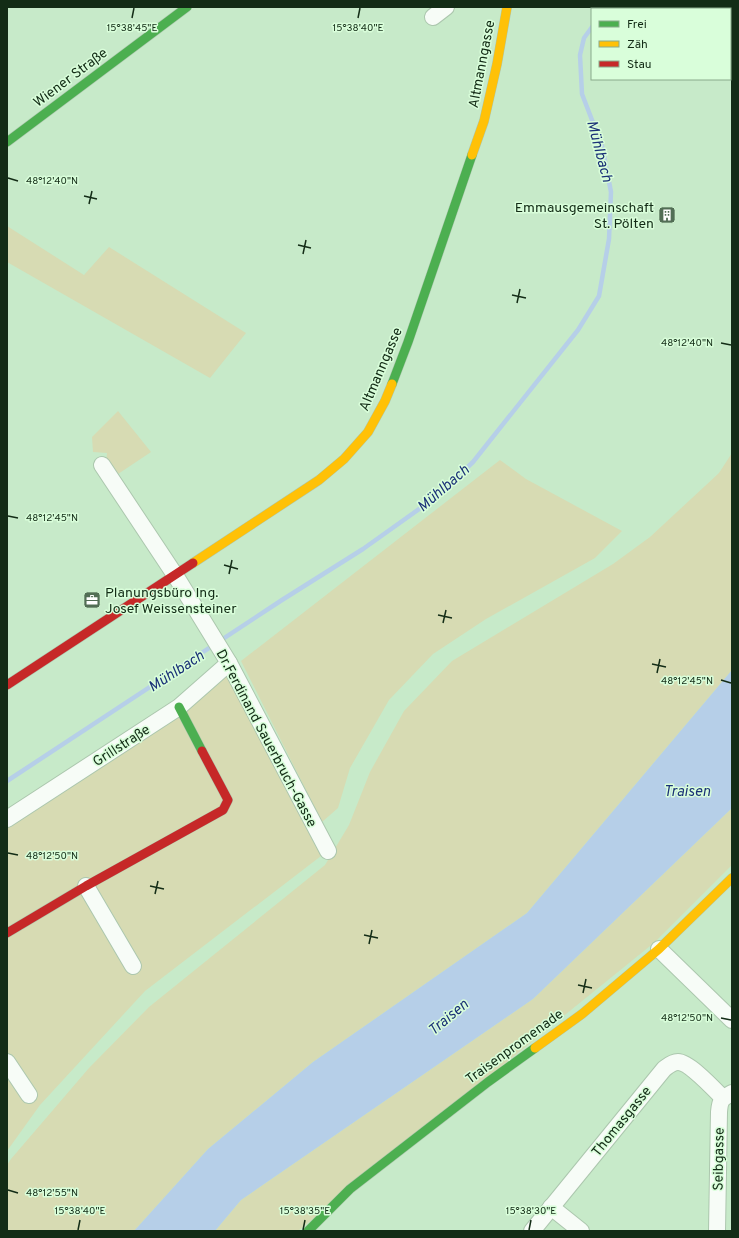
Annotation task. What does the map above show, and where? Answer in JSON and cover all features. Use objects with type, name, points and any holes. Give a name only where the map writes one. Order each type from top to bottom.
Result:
[{"type":"street","name":"Wiener Straße","points":[[7,142],[188,7]]},
{"type":"street","points":[[433,17],[446,7]]},
{"type":"street","name":"Altmanngasse","points":[[7,685],[320,480],[344,459],[368,432],[385,401],[408,342],[484,121],[497,64],[507,7]]},
{"type":"street","name":"Dr.Ferdinand Sauerbruch-Gasse","points":[[102,465],[175,576],[229,663],[328,851]]},
{"type":"street","name":"Grillstraße","points":[[7,819],[179,707],[229,663]]},
{"type":"street","points":[[7,933],[86,886],[224,810],[228,800],[179,707]]},
{"type":"street","name":"Traisenpromenade","points":[[308,1231],[350,1189],[488,1082],[582,1014],[659,949],[732,878]]},
{"type":"street","points":[[86,886],[133,966]]},
{"type":"street","points":[[659,949],[732,1020]]},
{"type":"street","points":[[7,1062],[29,1095]]},
{"type":"street","name":"Thomasgasse","points":[[532,1231],[664,1069],[672,1062],[684,1063],[706,1081],[727,1095]]},
{"type":"street","name":"Seibgasse","points":[[717,1231],[719,1112],[720,1103],[727,1095]]},
{"type":"street","points":[[551,1207],[581,1231]]},
{"type":"green space","points":[[732,7],[732,78],[731,8],[607,8]]},
{"type":"green space","points":[[7,226],[84,275],[109,247],[246,333],[210,378],[7,262]]},
{"type":"green space","points":[[118,411],[151,452],[115,476],[106,465],[107,453],[93,452],[92,437]]},
{"type":"green space","points":[[732,453],[732,670],[527,913],[313,1062],[208,1149],[134,1231],[7,1231],[7,1165],[11,1159],[89,1068],[149,1007],[325,865],[349,825],[370,772],[404,711],[452,661],[613,564],[650,537],[719,473]]},
{"type":"green space","points":[[500,460],[526,479],[622,531],[595,558],[486,619],[433,654],[389,700],[350,768],[338,808],[322,822],[241,661]]},
{"type":"green space","points":[[230,655],[321,856],[145,991],[40,1105],[7,1151],[7,809],[177,700]]},
{"type":"green space","points":[[732,808],[732,865],[655,942],[298,1231],[215,1231],[241,1200],[533,999]]},
{"type":"water","name":"Traisen","points":[[732,670],[732,808],[533,999],[241,1200],[215,1231],[134,1231],[208,1149],[313,1062],[527,913]]},
{"type":"waterway","name":"Mühlbach","points":[[7,781],[282,600],[363,549],[436,497],[473,462],[578,330],[599,296],[609,239],[611,192],[602,146],[582,94],[580,55],[584,38],[591,28]]},
{"type":"traffic: fast","points":[[7,142],[187,7]]},
{"type":"traffic: fast","points":[[392,384],[408,342],[472,155]]},
{"type":"traffic: fast","points":[[179,707],[202,751]]},
{"type":"traffic: fast","points":[[308,1231],[350,1189],[488,1082],[535,1048]]},
{"type":"traffic: slow","points":[[472,155],[484,121],[497,64],[507,7]]},
{"type":"traffic: slow","points":[[193,563],[319,480],[344,459],[368,432],[385,401],[392,384]]},
{"type":"traffic: slow","points":[[535,1048],[582,1014],[659,949],[732,878]]},
{"type":"traffic: jam","points":[[7,685],[193,563]]},
{"type":"traffic: jam","points":[[7,933],[86,886],[223,810],[228,800],[202,751]]},
{"type":"place","name":"Emmausgemeinschaft St. Pölten","points":[[667,215]]},
{"type":"place","name":"Planungsbüro Ing. Josef Weissensteiner","points":[[92,600]]}]
